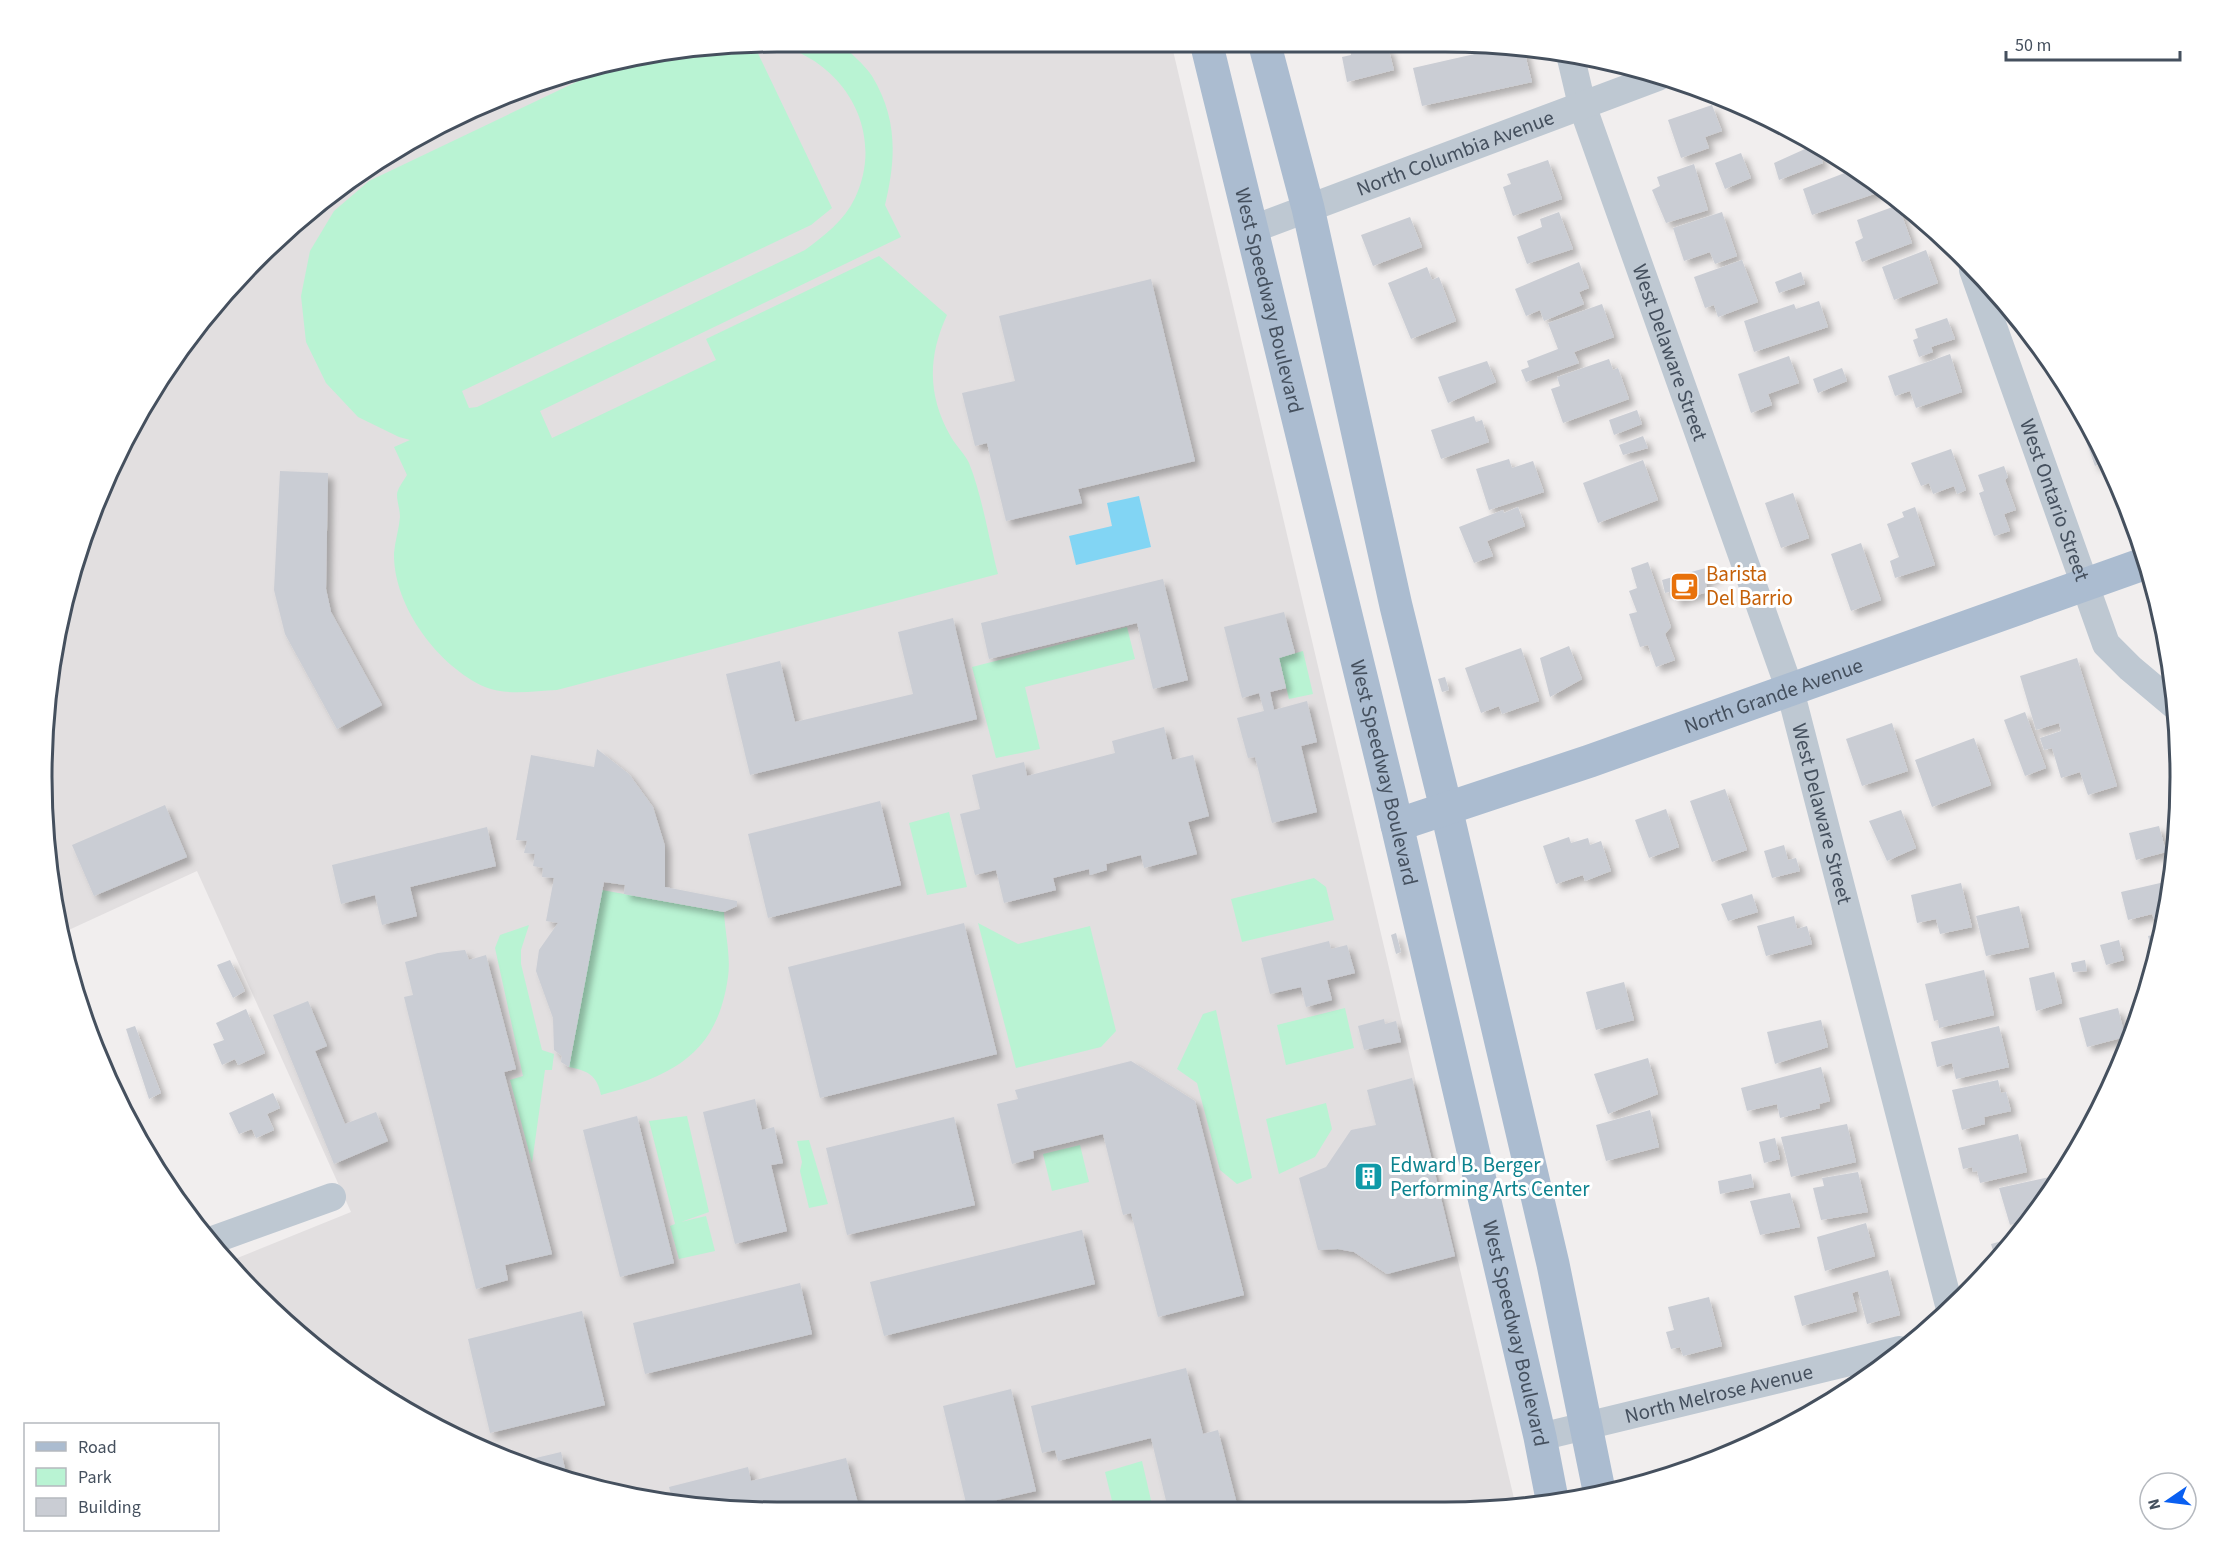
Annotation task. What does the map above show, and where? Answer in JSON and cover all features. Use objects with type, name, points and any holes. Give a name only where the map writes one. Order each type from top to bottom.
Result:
[{"type":"main road","name":"West Speedway Boulevard","points":[[1209,52],[1397,825],[1540,1437],[1551,1494]]},
{"type":"main road","points":[[1267,52],[1308,208],[1396,606],[1446,808],[1587,1427],[1598,1486]]},
{"type":"main road","name":"North Grande Avenue","points":[[1397,825],[1590,761],[2085,587],[2138,566]]},
{"type":"street","name":"West Delaware Street","points":[[1572,64],[1582,105],[1790,690],[1947,1299]]},
{"type":"street","name":"North Columbia Avenue","points":[[1253,229],[1648,82]]},
{"type":"street","name":"West Ontario Street","points":[[1979,288],[2106,644],[2164,697]]},
{"type":"street","points":[[218,1238],[333,1197]]},
{"type":"street","name":"North Melrose Avenue","points":[[1540,1437],[1886,1353]]},
{"type":"shaded area","points":[[778,52],[1173,52],[1514,1499],[1444,1502],[730,1501],[636,1489],[590,1478],[544,1464],[457,1428],[415,1405],[402,1397],[401,1393],[398,1395],[336,1353],[299,1323],[235,1259],[351,1212],[197,871],[69,930],[59,872],[52,778],[54,730],[66,636],[91,544],[127,457],[150,415],[202,336],[232,299],[299,232],[336,202],[375,175],[457,127],[544,91],[636,66],[730,54]]},
{"type":"green space","points":[[797,52],[850,52],[872,76],[880,92],[887,108],[893,155],[885,205],[901,237],[540,411],[552,438],[716,360],[706,339],[879,256],[947,315],[936,346],[934,391],[943,422],[967,460],[974,476],[998,574],[557,690],[511,692],[485,687],[451,665],[435,649],[410,613],[401,593],[394,553],[400,517],[397,493],[407,475],[394,447],[410,440],[358,417],[326,383],[306,342],[301,296],[310,251],[334,211],[369,181],[581,80],[636,66],[683,59],[758,53],[832,208],[811,225],[462,391],[469,408],[477,407],[805,250],[840,221],[855,198],[864,172],[865,146],[861,121],[850,98],[835,78],[816,62]]},
{"type":"green space","points":[[1127,627],[1135,659],[1025,687],[1040,749],[996,758],[972,667]]},
{"type":"green space","points":[[1303,651],[1313,694],[1289,699],[1279,658]]},
{"type":"green space","points":[[949,812],[967,887],[927,895],[909,823]]},
{"type":"green space","points":[[1314,878],[1326,887],[1334,920],[1242,942],[1231,899]]},
{"type":"green space","points":[[602,890],[724,912],[729,961],[722,1004],[713,1026],[701,1044],[687,1058],[669,1070],[649,1080],[601,1095],[591,1075],[569,1067]]},
{"type":"green space","points":[[978,923],[1018,944],[1090,926],[1116,1031],[1101,1047],[1016,1068]]},
{"type":"green space","points":[[529,925],[521,950],[521,964],[542,1050],[554,1054],[552,1070],[545,1070],[532,1163],[510,1080],[523,1076],[495,948],[500,935]]},
{"type":"green space","points":[[1345,1008],[1354,1048],[1286,1065],[1277,1025]]},
{"type":"green space","points":[[1216,1010],[1252,1178],[1237,1184],[1220,1170],[1197,1083],[1177,1069],[1203,1014]]},
{"type":"green space","points":[[1326,1103],[1332,1129],[1315,1157],[1279,1174],[1266,1119]]},
{"type":"green space","points":[[687,1116],[709,1212],[681,1222],[706,1216],[715,1251],[679,1259],[670,1226],[675,1224],[649,1121]]},
{"type":"green space","points":[[809,1140],[828,1204],[809,1208],[800,1171],[802,1162],[797,1141]]},
{"type":"green space","points":[[1080,1145],[1089,1182],[1052,1191],[1043,1154]]},
{"type":"green space","points":[[1142,1461],[1151,1502],[1112,1502],[1105,1472]]},
{"type":"water","points":[[1139,496],[1151,547],[1076,565],[1069,536],[1112,526],[1107,503]]},
{"type":"building","points":[[1351,52],[1389,52],[1394,70],[1347,82],[1342,57],[1351,55]]},
{"type":"building","points":[[1477,53],[1526,58],[1532,82],[1422,106],[1413,68]]},
{"type":"building","points":[[1712,105],[1722,131],[1705,137],[1709,148],[1681,158],[1668,120]]},
{"type":"building","points":[[1805,149],[1822,159],[1823,163],[1779,180],[1774,163]]},
{"type":"building","points":[[1741,153],[1751,178],[1725,189],[1715,163]]},
{"type":"building","points":[[1548,160],[1562,199],[1513,216],[1503,187],[1511,184],[1507,174]]},
{"type":"building","points":[[1694,164],[1708,210],[1666,223],[1652,190],[1660,186],[1657,177]]},
{"type":"building","points":[[1844,173],[1874,194],[1812,215],[1803,189]]},
{"type":"building","points":[[1892,207],[1902,215],[1912,243],[1862,262],[1855,242],[1863,238],[1857,220]]},
{"type":"building","points":[[1559,212],[1573,249],[1527,264],[1517,237],[1542,227],[1540,219]]},
{"type":"building","points":[[1722,212],[1737,256],[1715,264],[1710,252],[1684,261],[1673,228]]},
{"type":"building","points":[[1410,217],[1422,247],[1373,266],[1361,235]]},
{"type":"building","points":[[1926,250],[1938,283],[1894,300],[1882,267]]},
{"type":"building","points":[[1742,260],[1758,302],[1718,317],[1714,305],[1705,308],[1694,277]]},
{"type":"building","points":[[1579,262],[1589,288],[1579,292],[1584,304],[1544,321],[1540,310],[1526,316],[1515,289]]},
{"type":"building","points":[[1427,267],[1432,280],[1439,277],[1456,321],[1411,339],[1388,283]]},
{"type":"building","points":[[1801,272],[1805,284],[1779,293],[1775,282]]},
{"type":"building","points":[[1151,279],[1195,461],[1078,489],[1082,503],[1006,521],[987,443],[975,446],[962,393],[1015,381],[999,316]]},
{"type":"building","points":[[1819,301],[1828,327],[1754,352],[1744,321],[1794,304],[1796,309]]},
{"type":"building","points":[[1602,304],[1614,337],[1574,352],[1579,363],[1526,382],[1521,370],[1529,367],[1527,361],[1558,349],[1548,323]]},
{"type":"building","points":[[1947,318],[1955,339],[1931,347],[1933,352],[1919,357],[1913,340],[1918,338],[1915,329]]},
{"type":"building","points":[[1950,354],[1962,392],[1916,408],[1910,391],[1895,396],[1888,376]]},
{"type":"building","points":[[1789,356],[1799,383],[1768,394],[1772,405],[1751,413],[1738,374]]},
{"type":"building","points":[[1609,359],[1613,370],[1618,368],[1629,399],[1563,423],[1551,389],[1560,386],[1557,377]]},
{"type":"building","points":[[1487,361],[1496,382],[1448,403],[1438,377]]},
{"type":"building","points":[[1842,368],[1847,381],[1818,393],[1813,379]]},
{"type":"building","points":[[1637,410],[1642,424],[1614,435],[1609,420]]},
{"type":"building","points":[[1474,416],[1476,422],[1482,420],[1489,442],[1441,459],[1431,430]]},
{"type":"building","points":[[1643,436],[1648,448],[1623,455],[1619,445]]},
{"type":"building","points":[[2086,441],[2095,457],[2098,465],[2095,466]]},
{"type":"building","points":[[1951,449],[1966,490],[1957,494],[1954,486],[1933,494],[1929,483],[1921,486],[1911,463]]},
{"type":"building","points":[[1509,459],[1512,468],[1533,461],[1544,492],[1489,510],[1476,469]]},
{"type":"building","points":[[1643,460],[1658,500],[1598,523],[1583,483]]},
{"type":"building","points":[[2004,466],[2008,477],[2005,480],[2016,510],[2004,514],[2010,531],[1994,536],[1979,493],[1984,491],[1978,475]]},
{"type":"building","points":[[280,471],[328,473],[326,589],[331,612],[382,705],[337,729],[285,634],[274,590]]},
{"type":"building","points":[[1793,493],[1809,538],[1781,548],[1765,503]]},
{"type":"building","points":[[1518,507],[1525,526],[1487,541],[1493,556],[1474,563],[1459,527],[1503,510],[1504,513]]},
{"type":"building","points":[[1915,507],[1935,565],[1895,578],[1890,561],[1899,557],[1887,524],[1904,517],[1902,512]]},
{"type":"building","points":[[1861,543],[1881,600],[1851,611],[1831,554]]},
{"type":"building","points":[[1648,562],[1671,627],[1665,634],[1675,660],[1656,667],[1648,645],[1640,647],[1629,614],[1637,612],[1629,591],[1637,588],[1631,568]]},
{"type":"building","name":"Barista Del Barrio","points":[[1713,566],[1716,577],[1705,580],[1708,592],[1675,601],[1673,591],[1665,593],[1662,580]]},
{"type":"building","points":[[1163,579],[1188,680],[1153,689],[1137,623],[989,659],[981,623]]},
{"type":"building","points":[[1284,612],[1295,653],[1279,658],[1286,688],[1270,692],[1274,710],[1307,701],[1317,742],[1301,746],[1317,812],[1272,823],[1255,757],[1248,758],[1237,718],[1264,711],[1259,693],[1242,698],[1224,627]]},
{"type":"building","points":[[953,618],[977,719],[750,775],[726,674],[780,661],[795,722],[913,694],[898,632]]},
{"type":"building","points":[[1569,646],[1582,679],[1550,697],[1540,658]]},
{"type":"building","points":[[1521,648],[1539,701],[1502,714],[1499,706],[1481,713],[1465,668]]},
{"type":"building","points":[[2077,658],[2117,786],[2088,795],[2080,772],[2061,778],[2052,748],[2044,750],[2040,738],[2061,731],[2059,723],[2036,730],[2020,676]]},
{"type":"building","points":[[1445,677],[1449,690],[1442,692],[1438,679]]},
{"type":"building","points":[[2025,712],[2046,768],[2025,776],[2004,720]]},
{"type":"building","points":[[1892,723],[1908,771],[1862,786],[1846,739]]},
{"type":"building","points":[[1164,727],[1172,760],[1193,755],[1209,816],[1188,822],[1197,854],[1144,868],[1141,855],[1106,864],[1107,870],[1090,875],[1089,869],[1053,878],[1056,890],[1004,903],[996,870],[975,875],[960,814],[980,809],[972,775],[1024,762],[1027,776],[1115,753],[1112,741]]},
{"type":"building","points":[[1974,738],[1991,785],[1932,807],[1915,760]]},
{"type":"building","points":[[597,749],[629,774],[653,807],[665,846],[665,887],[737,901],[737,906],[724,912],[624,894],[625,885],[604,882],[569,1067],[561,1062],[562,1056],[554,1050],[553,1018],[536,971],[539,950],[558,923],[546,921],[554,878],[542,877],[543,868],[533,866],[535,854],[524,853],[527,841],[516,840],[531,755],[594,767]]},
{"type":"building","points":[[1725,789],[1747,850],[1712,862],[1690,801]]},
{"type":"building","points":[[880,801],[901,885],[768,918],[748,834]]},
{"type":"building","points":[[165,805],[187,857],[94,896],[72,845]]},
{"type":"building","points":[[1666,809],[1679,847],[1649,858],[1635,820]]},
{"type":"building","points":[[1901,810],[1916,848],[1887,861],[1869,821]]},
{"type":"building","points":[[2159,826],[2165,852],[2136,860],[2129,833]]},
{"type":"building","points":[[487,827],[496,866],[410,887],[417,916],[382,925],[375,895],[341,904],[332,865]]},
{"type":"building","points":[[1569,837],[1571,843],[1588,838],[1590,845],[1601,841],[1611,871],[1585,881],[1583,875],[1556,884],[1543,846]]},
{"type":"building","points":[[1784,845],[1788,860],[1796,858],[1800,871],[1772,878],[1764,851]]},
{"type":"building","points":[[1961,883],[1972,927],[1940,934],[1936,919],[1917,923],[1911,895]]},
{"type":"building","points":[[2161,883],[2156,919],[2154,919],[2152,914],[2128,920],[2121,892]]},
{"type":"building","points":[[1752,894],[1758,912],[1728,921],[1721,904]]},
{"type":"building","points":[[2019,906],[2029,947],[1986,956],[1976,916]]},
{"type":"building","points":[[1794,916],[1797,929],[1807,926],[1812,944],[1766,956],[1757,926]]},
{"type":"building","points":[[964,923],[997,1054],[820,1098],[788,967]]},
{"type":"building","points":[[1396,933],[1401,952],[1396,954],[1391,935]]},
{"type":"building","points":[[2119,940],[2124,960],[2106,965],[2100,945]]},
{"type":"building","points":[[1329,941],[1331,949],[1347,945],[1355,973],[1327,980],[1332,1000],[1306,1007],[1301,987],[1270,994],[1261,958]]},
{"type":"building","points":[[465,950],[469,960],[486,955],[516,1069],[504,1072],[552,1254],[505,1265],[508,1280],[476,1289],[404,997],[413,995],[405,962],[438,953]]},
{"type":"building","points":[[230,960],[245,991],[233,998],[217,965]]},
{"type":"building","points":[[2085,960],[2087,971],[2073,972],[2071,963]]},
{"type":"building","points":[[1984,970],[1994,1015],[1939,1028],[1938,1020],[1934,1021],[1925,984]]},
{"type":"building","points":[[2054,972],[2062,1003],[2036,1011],[2029,978]]},
{"type":"building","points":[[1624,982],[1634,1020],[1596,1030],[1586,992]]},
{"type":"building","points":[[308,1001],[327,1046],[315,1051],[345,1124],[376,1112],[388,1141],[334,1164],[273,1015]]},
{"type":"building","points":[[2118,1008],[2123,1031],[2120,1038],[2087,1047],[2079,1018]]},
{"type":"building","points":[[246,1009],[265,1053],[238,1065],[235,1059],[222,1065],[213,1044],[224,1040],[216,1023]]},
{"type":"building","points":[[1384,1019],[1385,1024],[1396,1021],[1401,1042],[1364,1050],[1358,1026]]},
{"type":"building","points":[[1821,1020],[1828,1047],[1775,1064],[1767,1032]]},
{"type":"building","points":[[135,1026],[161,1093],[149,1099],[126,1029]]},
{"type":"building","points":[[1999,1026],[2009,1067],[1956,1079],[1952,1063],[1937,1067],[1931,1042]]},
{"type":"building","points":[[1648,1058],[1658,1094],[1608,1114],[1594,1074]]},
{"type":"building","points":[[1131,1061],[1195,1101],[1244,1295],[1158,1317],[1131,1213],[1123,1215],[1103,1134],[1033,1151],[1034,1158],[1012,1164],[997,1104],[1018,1099],[1015,1090]]},
{"type":"building","points":[[1821,1067],[1830,1101],[1819,1104],[1820,1108],[1780,1118],[1777,1104],[1747,1111],[1741,1088]]},
{"type":"building","name":"Edward B. Berger Performing Arts Center","points":[[1412,1078],[1455,1256],[1387,1274],[1354,1252],[1338,1249],[1318,1250],[1299,1178],[1326,1167],[1351,1130],[1376,1125],[1367,1090]]},
{"type":"building","points":[[1998,1080],[2001,1093],[2006,1092],[2011,1111],[1984,1117],[1985,1124],[1962,1130],[1952,1090]]},
{"type":"building","points":[[273,1093],[280,1108],[267,1114],[274,1130],[256,1138],[252,1129],[239,1134],[229,1113]]},
{"type":"building","points":[[755,1099],[762,1130],[774,1127],[783,1163],[771,1165],[787,1231],[735,1244],[703,1112]]},
{"type":"building","points":[[1650,1110],[1659,1147],[1606,1161],[1596,1125]]},
{"type":"building","points":[[637,1116],[674,1263],[620,1277],[583,1130]]},
{"type":"building","points":[[954,1117],[975,1205],[847,1235],[826,1148]]},
{"type":"building","points":[[1847,1124],[1856,1162],[1791,1177],[1781,1137]]},
{"type":"building","points":[[2018,1134],[2027,1172],[1980,1183],[1977,1171],[1973,1172],[1972,1167],[1963,1169],[1958,1148]]},
{"type":"building","points":[[1775,1138],[1780,1159],[1764,1163],[1759,1142]]},
{"type":"building","points":[[1858,1172],[1868,1212],[1821,1220],[1813,1188],[1824,1186],[1822,1178]]},
{"type":"building","points":[[1751,1174],[1754,1187],[1720,1194],[1718,1181]]},
{"type":"building","points":[[2049,1177],[2020,1219],[2017,1223],[2010,1225],[1999,1188]]},
{"type":"building","points":[[1790,1193],[1800,1227],[1760,1235],[1750,1201]]},
{"type":"building","points":[[1866,1223],[1875,1256],[1825,1271],[1817,1237]]},
{"type":"building","points":[[1082,1230],[1095,1284],[884,1336],[870,1282]]},
{"type":"building","points":[[2002,1241],[1993,1252],[1991,1244]]},
{"type":"building","points":[[1888,1270],[1900,1315],[1867,1324],[1858,1291],[1852,1293],[1857,1311],[1802,1326],[1794,1296]]},
{"type":"building","points":[[800,1283],[812,1334],[645,1374],[633,1323]]},
{"type":"building","points":[[1709,1297],[1722,1346],[1683,1356],[1680,1347],[1671,1349],[1666,1332],[1674,1330],[1668,1307]]},
{"type":"building","points":[[582,1311],[605,1405],[490,1433],[468,1339]]},
{"type":"building","points":[[1186,1368],[1203,1434],[1218,1430],[1236,1502],[1166,1502],[1151,1438],[1058,1461],[1055,1450],[1042,1453],[1031,1406]]},
{"type":"building","points":[[1011,1389],[1036,1491],[989,1502],[966,1502],[943,1406]]},
{"type":"building","points":[[561,1452],[565,1471],[544,1464],[531,1459]]},
{"type":"building","points":[[846,1458],[858,1502],[730,1501],[671,1494],[669,1487],[748,1467],[751,1481]]},
{"type":"place","name":"Barista Del Barrio","points":[[1685,586]]},
{"type":"place","name":"Edward B. Berger Performing Arts Center","points":[[1369,1177]]}]
